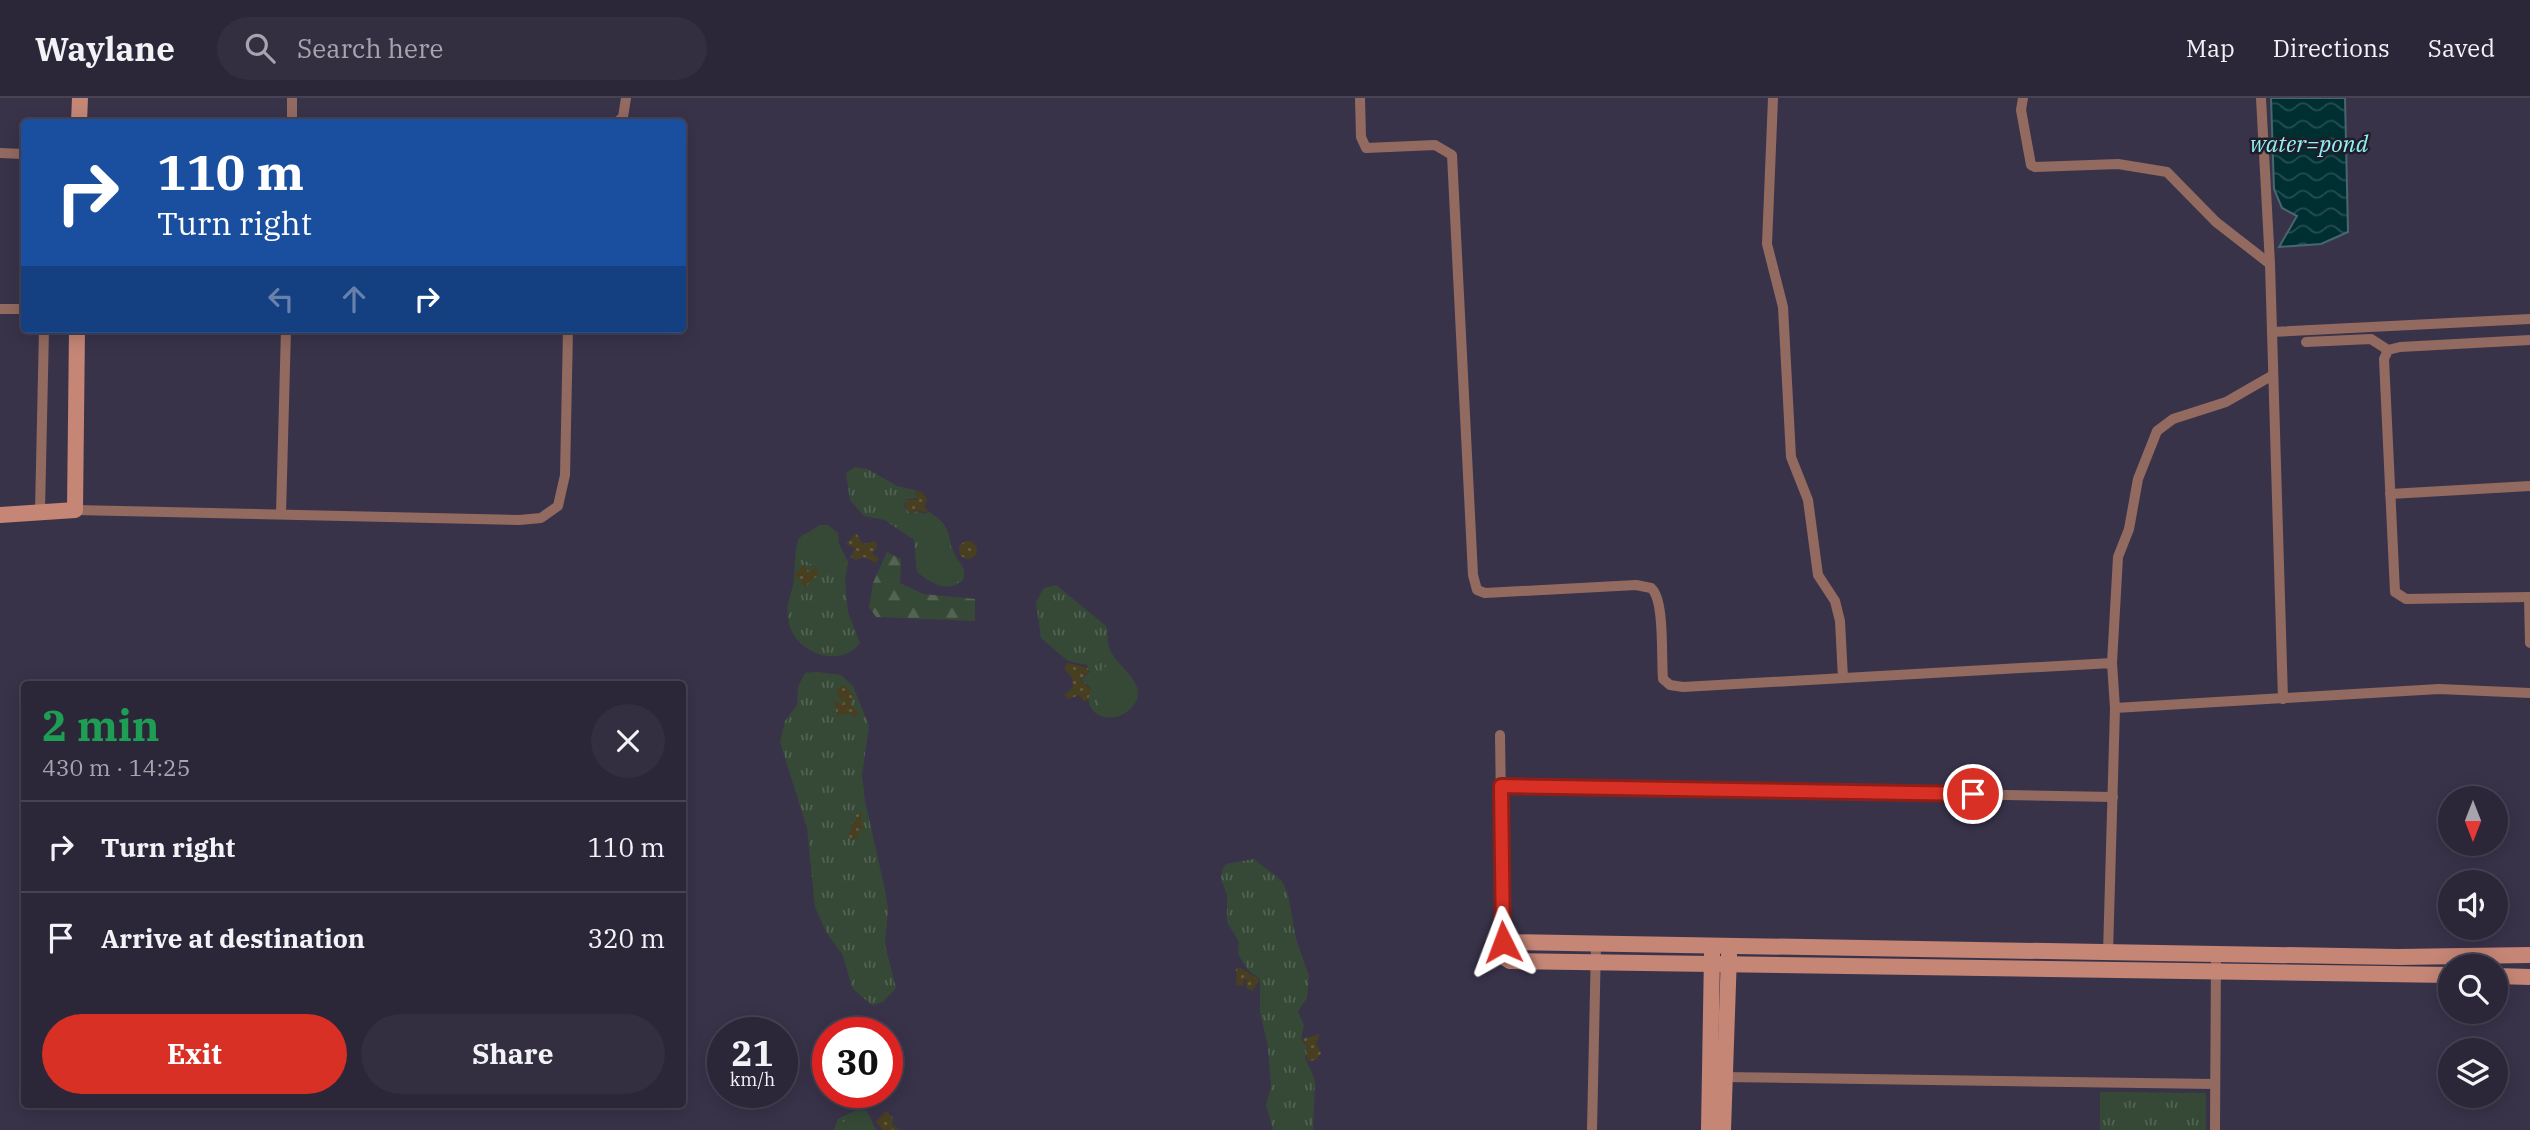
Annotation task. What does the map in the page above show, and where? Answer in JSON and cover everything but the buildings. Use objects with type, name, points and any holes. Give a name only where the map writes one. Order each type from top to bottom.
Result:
[{"type":"street","points":[[79,98],[79,119]]},
{"type":"street","points":[[292,98],[292,119]]},
{"type":"street","points":[[621,119],[626,98]]},
{"type":"street","points":[[1360,98],[1361,137],[1366,148],[1435,145],[1452,155],[1473,575],[1477,590],[1485,593],[1636,585],[1651,587],[1657,596],[1660,609],[1663,679],[1670,685],[2112,663]]},
{"type":"street","points":[[1773,98],[1767,244],[1783,307],[1791,457],[1808,500],[1818,575],[1835,601],[1840,621],[1843,678]]},
{"type":"street","points":[[2023,98],[2021,110],[2031,165],[2118,164],[2168,172],[2216,222],[2270,264]]},
{"type":"street","points":[[2261,98],[2270,264],[2284,699]]},
{"type":"street","points":[[0,153],[21,154]]},
{"type":"street","points":[[0,309],[21,309]]},
{"type":"street","points":[[2272,332],[2530,319]]},
{"type":"street","points":[[40,511],[44,333]]},
{"type":"street","points":[[75,510],[77,333]]},
{"type":"street","points":[[281,514],[286,333]]},
{"type":"street","points":[[0,515],[75,510],[519,520],[541,518],[558,506],[565,475],[568,333]]},
{"type":"street","points":[[2306,342],[2371,339],[2388,350],[2400,347],[2530,340]]},
{"type":"street","points":[[2388,350],[2384,364],[2394,587],[2398,596],[2406,599],[2529,597],[2530,643]]},
{"type":"street","points":[[2108,953],[2115,708],[2112,663],[2118,556],[2129,529],[2138,479],[2157,431],[2173,419],[2226,402],[2273,375]]},
{"type":"street","points":[[2390,494],[2530,486]]},
{"type":"street","points":[[2115,708],[2439,690],[2530,692]]},
{"type":"street","points":[[1500,735],[1502,956],[1510,961],[2438,975]]},
{"type":"street","points":[[1501,786],[2113,797]]},
{"type":"street","points":[[1503,942],[2108,953],[2530,955]]},
{"type":"street","points":[[1592,1130],[1596,944]]},
{"type":"street","points":[[1709,1130],[1721,945]]},
{"type":"street","points":[[2215,1130],[2216,954]]},
{"type":"street","points":[[1720,964],[1723,1130]]},
{"type":"street","points":[[2508,976],[2530,977]]},
{"type":"street","points":[[1723,1077],[2215,1084]]},
{"type":"green space","points":[[855,467],[867,469],[897,486],[915,490],[917,498],[907,499],[904,507],[911,514],[917,511],[924,514],[929,512],[942,521],[955,555],[964,569],[963,580],[946,587],[917,572],[914,540],[885,520],[864,516],[850,500],[846,473]]},
{"type":"green space","points":[[934,523],[948,531],[951,552],[962,566],[961,579],[955,584],[935,581],[920,570],[918,533],[923,525]]},
{"type":"green space","points":[[820,525],[828,525],[838,533],[839,544],[848,562],[845,581],[848,612],[860,643],[840,656],[828,656],[806,648],[791,630],[788,618],[799,538]]},
{"type":"green space","points":[[821,527],[830,528],[836,534],[838,546],[847,562],[842,572],[823,571],[797,556],[802,535]]},
{"type":"green space","points":[[887,552],[901,559],[900,583],[923,594],[975,599],[975,621],[876,617],[869,607],[873,583]]},
{"type":"green space","points":[[1056,585],[1106,626],[1108,645],[1113,655],[1136,685],[1136,702],[1120,716],[1105,717],[1093,710],[1089,704],[1091,688],[1081,680],[1090,672],[1087,665],[1068,661],[1041,638],[1036,602],[1044,588]]},
{"type":"green space","points":[[1109,664],[1120,667],[1134,691],[1131,701],[1124,709],[1105,715],[1098,688],[1101,674]]},
{"type":"green space","points":[[805,673],[841,675],[853,686],[869,726],[862,775],[865,801],[885,890],[888,909],[885,945],[896,988],[883,1002],[872,1005],[853,989],[842,954],[826,932],[815,907],[807,828],[780,742],[785,721],[797,705],[798,687]]},
{"type":"green space","points":[[1254,859],[1282,881],[1288,894],[1296,939],[1309,976],[1307,998],[1298,1011],[1304,1026],[1301,1039],[1307,1047],[1305,1058],[1315,1080],[1313,1130],[1273,1130],[1266,1105],[1271,1087],[1268,1046],[1260,1012],[1260,979],[1248,970],[1238,954],[1239,942],[1227,922],[1227,895],[1221,879],[1226,864]]},
{"type":"green space","points":[[2100,1092],[2206,1093],[2206,1130],[2100,1130]]},
{"type":"green space","points":[[857,1110],[867,1111],[876,1130],[834,1130],[838,1119]]},
{"type":"green space","points":[[857,1114],[866,1116],[871,1130],[838,1130],[846,1119]]},
{"type":"sand","points":[[916,490],[923,493],[927,500],[924,507],[928,511],[924,513],[918,510],[911,514],[905,507],[908,500],[917,499]]},
{"type":"sand","points":[[856,533],[863,544],[876,541],[877,548],[872,553],[879,559],[876,563],[864,557],[856,560],[851,557],[855,548],[846,544]]},
{"type":"sand","points":[[968,541],[974,544],[977,550],[974,556],[968,559],[962,556],[959,550],[962,544]]},
{"type":"sand","points":[[804,564],[809,572],[815,567],[819,574],[804,588],[801,580],[794,576]]},
{"type":"sand","points":[[1068,663],[1088,668],[1089,672],[1080,680],[1091,689],[1088,700],[1083,701],[1080,695],[1068,699],[1065,695],[1073,687],[1072,678],[1064,668]]},
{"type":"sand","points":[[841,686],[845,686],[854,695],[850,704],[858,712],[855,718],[849,713],[837,716],[834,701],[844,704],[836,693]]},
{"type":"sand","points":[[856,813],[862,814],[861,823],[865,828],[858,830],[858,838],[852,840],[848,834],[852,829],[851,823],[856,822]]},
{"type":"sand","points":[[1239,967],[1260,980],[1252,991],[1246,987],[1247,980],[1244,979],[1243,986],[1237,985],[1236,969]]},
{"type":"sand","points":[[1320,1034],[1316,1044],[1321,1053],[1316,1060],[1308,1061],[1308,1048],[1302,1039]]},
{"type":"sand","points":[[886,1111],[893,1118],[892,1125],[900,1130],[883,1130],[876,1122]]},
{"type":"water","name":"water=pond","points":[[2271,98],[2345,98],[2348,232],[2321,244],[2279,247],[2297,216],[2282,208],[2274,189]]},
{"type":"route","points":[[1503,942],[1501,786],[1973,794]]}]
